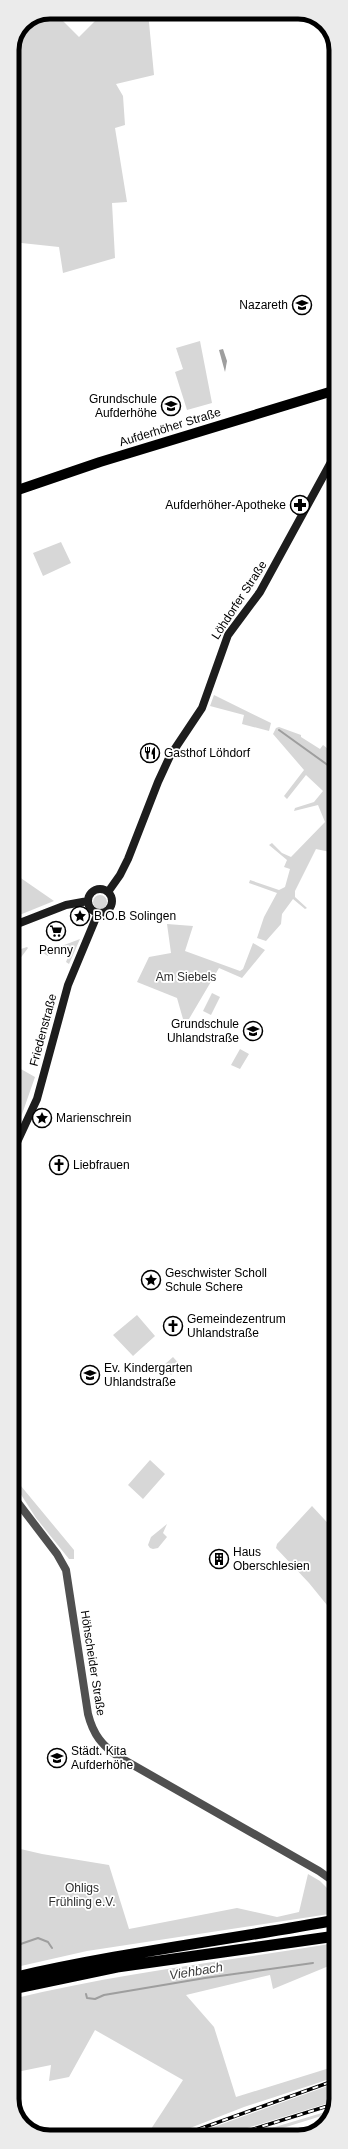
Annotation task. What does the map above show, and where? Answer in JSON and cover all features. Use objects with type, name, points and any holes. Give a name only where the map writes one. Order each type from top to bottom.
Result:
[{"type":"highway","points":[[19,1976],[78,1963],[253,1936],[329,1921]]},
{"type":"highway","points":[[19,1988],[117,1967],[329,1937]]},
{"type":"main road","name":"Aufderhöher Straße","points":[[19,490],[100,462],[329,392]]},
{"type":"main road","name":"Löhdorfer Straße","points":[[108,892],[120,875],[128,859],[158,782],[170,756],[202,708],[228,635],[260,592],[329,466]]},
{"type":"main road","points":[[96,889],[108,892],[112,899],[110,907],[103,913],[98,913],[91,909],[88,901],[90,893],[96,889]]},
{"type":"main road","points":[[19,923],[66,905],[88,901]]},
{"type":"main road","name":"Friedenstraße","points":[[19,1138],[37,1100],[68,985],[98,913]]},
{"type":"street","name":"Höhscheider Straße","points":[[19,1504],[57,1554],[66,1570],[88,1714],[92,1728],[99,1740],[119,1757],[314,1868],[329,1878]]},
{"type":"green space","points":[[50,19],[61,19],[79,37],[97,19],[149,19],[154,75],[116,84],[123,96],[125,125],[115,128],[127,202],[112,203],[115,258],[63,273],[59,247],[19,243],[19,50],[21,38],[33,24],[38,21]]},
{"type":"green space","points":[[200,341],[212,403],[187,410],[175,372],[183,369],[176,348]]},
{"type":"green space","points":[[61,542],[71,563],[43,576],[33,553]]},
{"type":"green space","points":[[214,695],[271,723],[269,731],[242,724],[244,715],[210,706]]},
{"type":"green space","points":[[279,727],[301,735],[301,737],[320,749],[323,745],[329,750],[329,852],[316,849],[295,891],[295,897],[307,908],[305,909],[293,899],[282,914],[281,924],[266,941],[257,938],[264,917],[277,893],[249,883],[250,880],[279,890],[285,887],[290,869],[284,867],[287,860],[269,845],[272,843],[282,853],[291,857],[325,822],[318,805],[294,811],[295,808],[314,802],[323,791],[306,775],[287,799],[284,796],[304,770],[273,734],[276,728]]},
{"type":"green space","points":[[19,877],[54,901],[19,915]]},
{"type":"green space","points":[[97,895],[103,895],[107,899],[107,905],[103,909],[97,909],[93,905],[93,899]]},
{"type":"green space","name":"Am Siebels","points":[[167,924],[193,926],[185,951],[240,971],[243,969],[253,943],[265,950],[242,978],[219,968],[189,1019],[183,1019],[177,998],[137,982],[149,957],[171,953]]},
{"type":"green space","points":[[80,939],[69,964],[66,962],[68,957],[71,955],[68,945],[48,953],[48,956],[43,953]]},
{"type":"green space","points":[[28,948],[19,960],[20,957],[19,950]]},
{"type":"green space","points":[[212,993],[220,997],[211,1015],[203,1011]]},
{"type":"green space","points":[[240,1049],[249,1054],[240,1069],[231,1065]]},
{"type":"green space","points":[[19,1068],[35,1077],[19,1122]]},
{"type":"green space","points":[[137,1315],[155,1336],[133,1356],[113,1335]]},
{"type":"green space","points":[[173,1357],[181,1366],[171,1375],[164,1365]]},
{"type":"green space","points":[[150,1460],[165,1474],[143,1499],[128,1485]]},
{"type":"green space","points":[[19,1484],[74,1550],[74,1559],[69,1559],[36,1518],[19,1491]]},
{"type":"green space","points":[[312,1506],[329,1524],[329,1608],[309,1583],[276,1548],[277,1544]]},
{"type":"green space","points":[[167,1524],[163,1533],[167,1537],[158,1548],[150,1548],[148,1545],[151,1537]]},
{"type":"green space","name":"Ohligs Frühling e.V.","points":[[19,1849],[109,1865],[129,1929],[237,1908],[277,1917],[299,1912],[308,1874],[320,1881],[329,1890],[329,1914],[87,1951],[19,1966]]},
{"type":"green space","points":[[329,1944],[329,1966],[273,1989],[270,1975],[186,1995],[214,2027],[236,2097],[329,2068],[329,2079],[244,2107],[185,2130],[150,2130],[183,2080],[95,2030],[69,2077],[49,2081],[51,2065],[19,2072],[19,1997],[133,1975]]},
{"type":"green space","points":[[329,2086],[328,2103],[241,2130],[205,2130]]},
{"type":"green space","points":[[327,2112],[325,2115],[276,2130],[265,2130]]},
{"type":"shaded area","points":[[223,349],[227,361],[225,372],[219,350]]},
{"type":"waterway","points":[[279,730],[329,766]]},
{"type":"waterway","name":"Viehbach","points":[[19,1945],[38,1938],[48,1942],[52,1948]]},
{"type":"waterway","name":"Viehbach","points":[[86,1994],[87,1998],[95,1999],[104,1995],[205,1978],[313,1963]]},
{"type":"railway","points":[[197,2130],[329,2083]]},
{"type":"railway","points":[[250,2130],[328,2106]]},
{"type":"place","name":"Nazareth","points":[[302,305]]},
{"type":"place","name":"Grundschule Aufderhöhe","points":[[171,406]]},
{"type":"place","name":"Aufderhöher-Apotheke","points":[[300,505]]},
{"type":"place","name":"Gasthof Löhdorf","points":[[150,753]]},
{"type":"place","name":"B.O.B Solingen","points":[[80,916]]},
{"type":"place","name":"Penny","points":[[56,931]]},
{"type":"place","name":"Grundschule Uhlandstraße","points":[[253,1031]]},
{"type":"place","name":"Marienschrein","points":[[42,1118]]},
{"type":"place","name":"Liebfrauen","points":[[59,1165]]},
{"type":"place","name":"Geschwister Scholl Schule Schere","points":[[151,1280]]},
{"type":"place","name":"Gemeindezentrum Uhlandstraße","points":[[173,1326]]},
{"type":"place","name":"Ev. Kindergarten Uhlandstraße","points":[[90,1375]]},
{"type":"place","name":"Haus Oberschlesien","points":[[219,1559]]},
{"type":"place","name":"Städt. Kita Aufderhöhe","points":[[57,1758]]}]
